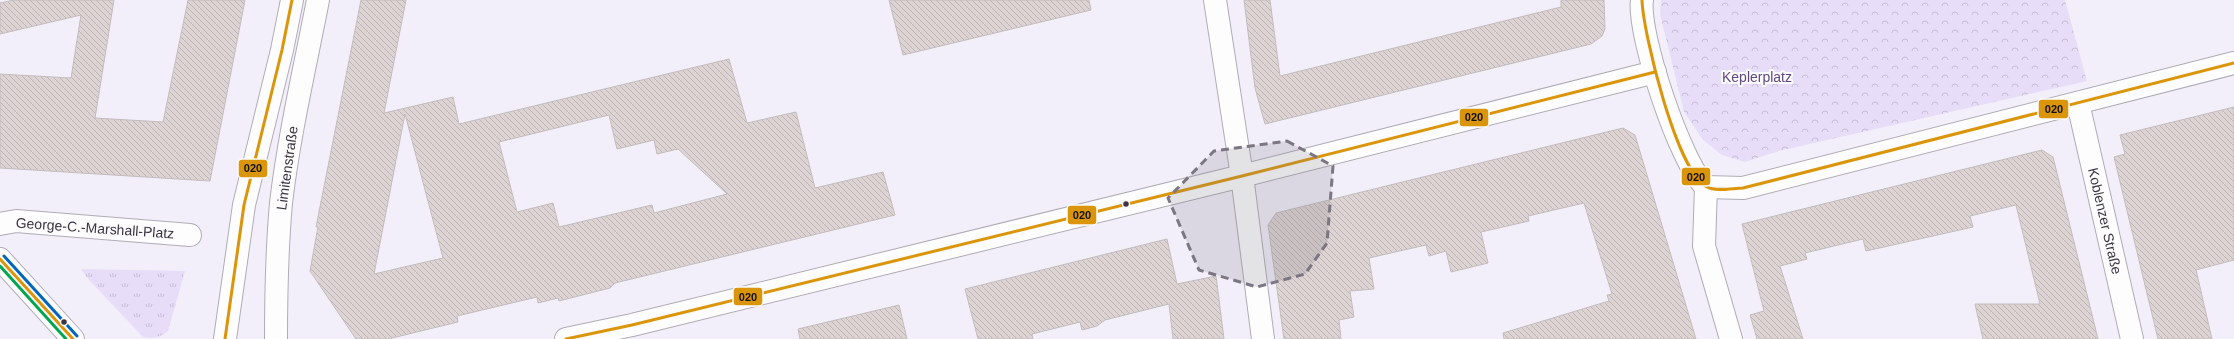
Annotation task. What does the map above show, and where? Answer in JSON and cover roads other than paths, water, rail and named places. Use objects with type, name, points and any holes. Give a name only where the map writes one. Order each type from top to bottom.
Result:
[{"type":"street","points":[[225,339],[244,205],[282,50],[292,0]]},
{"type":"street","name":"Limitenstraße","points":[[276,339],[276,274],[282,203],[291,138],[318,0]]},
{"type":"street","points":[[1215,0],[1242,176],[1263,339]]},
{"type":"street","points":[[1642,0],[1641,7],[1644,27],[1655,72],[1678,141],[1699,181],[1706,187],[1743,188],[2234,63]]},
{"type":"street","points":[[566,339],[640,323],[1242,176],[1655,72]]},
{"type":"street","name":"Koblenzer Straße","points":[[2078,103],[2132,339]]},
{"type":"street","points":[[1706,187],[1704,246],[1731,339]]},
{"type":"street","name":"George-C.-Marshall-Platz","points":[[0,224],[16,222],[190,235]]},
{"type":"street","points":[[0,260],[73,339]]},
{"type":"park label","name":"Keplerplatz","points":[[1757,77]]}]
